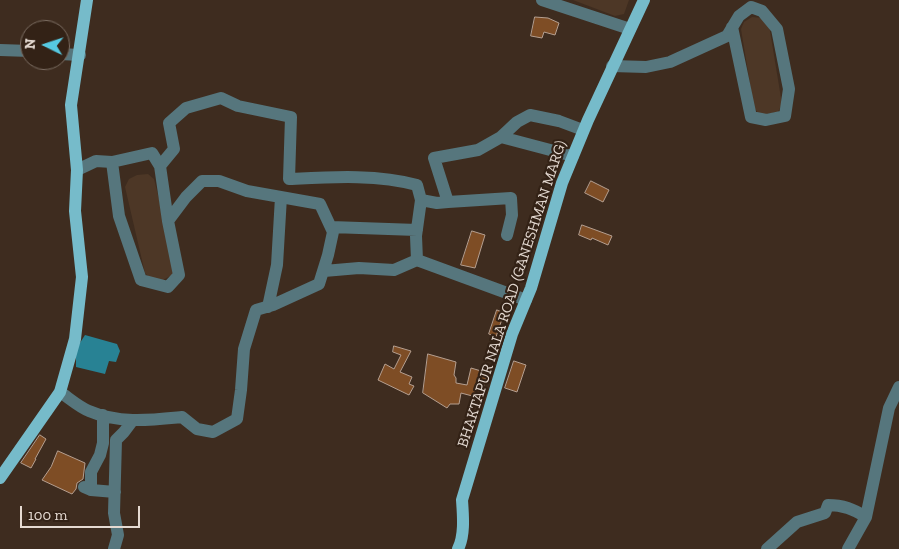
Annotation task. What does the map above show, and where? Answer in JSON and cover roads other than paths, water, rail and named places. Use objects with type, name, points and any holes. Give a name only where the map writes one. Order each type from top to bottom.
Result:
[{"type":"main road","points":[[0,478],[60,392],[75,339],[82,277],[75,212],[77,170],[71,105],[87,0]]},
{"type":"main road","name":"BHAKTAPUR NALA ROAD (GANESHMAN MARG)","points":[[458,549],[461,543],[463,522],[462,500],[509,344],[541,257],[562,183],[583,130],[644,0]]},
{"type":"street","points":[[542,0],[630,29]]},
{"type":"street","points":[[612,66],[646,67],[670,62],[726,36],[739,16],[751,7],[762,11],[777,29],[788,89],[785,116],[766,120],[752,117],[732,27]]},
{"type":"street","points":[[0,50],[20,51]]},
{"type":"street","points":[[70,54],[80,55]]},
{"type":"street","points":[[160,166],[174,149],[169,123],[186,108],[221,98],[238,106],[291,117],[289,179],[363,178],[399,180],[417,184],[421,200],[417,230],[417,260]]},
{"type":"street","points":[[448,202],[434,158],[478,150],[530,115],[559,121],[583,130]]},
{"type":"street","points":[[501,136],[573,156]]},
{"type":"street","points":[[77,170],[96,160],[112,162],[152,153],[160,166],[168,221],[180,275],[168,287],[141,280],[119,216],[112,162]]},
{"type":"street","points":[[60,392],[89,411],[123,420],[182,417],[197,429],[213,432],[237,419],[242,390],[244,349],[256,310],[268,307],[319,284],[333,232],[320,204],[247,191],[219,181],[202,181],[186,197],[168,221]]},
{"type":"street","points":[[268,307],[277,265],[282,197]]},
{"type":"street","points":[[421,200],[436,203],[511,198],[512,215],[507,235]]},
{"type":"street","points":[[331,227],[417,230]]},
{"type":"street","points":[[324,270],[359,268],[394,270],[417,260],[526,300]]},
{"type":"street","points":[[848,549],[866,517],[890,408],[899,387]]},
{"type":"street","points":[[103,415],[103,442],[100,455],[91,472],[87,489],[115,492]]},
{"type":"street","points":[[114,549],[118,535],[114,513],[116,440],[133,420]]},
{"type":"street","points":[[767,549],[797,522],[825,513],[828,506],[839,505],[854,509],[866,517]]},
{"type":"water","points":[[85,335],[117,344],[120,351],[116,362],[109,361],[105,374],[76,367],[76,349]]}]
